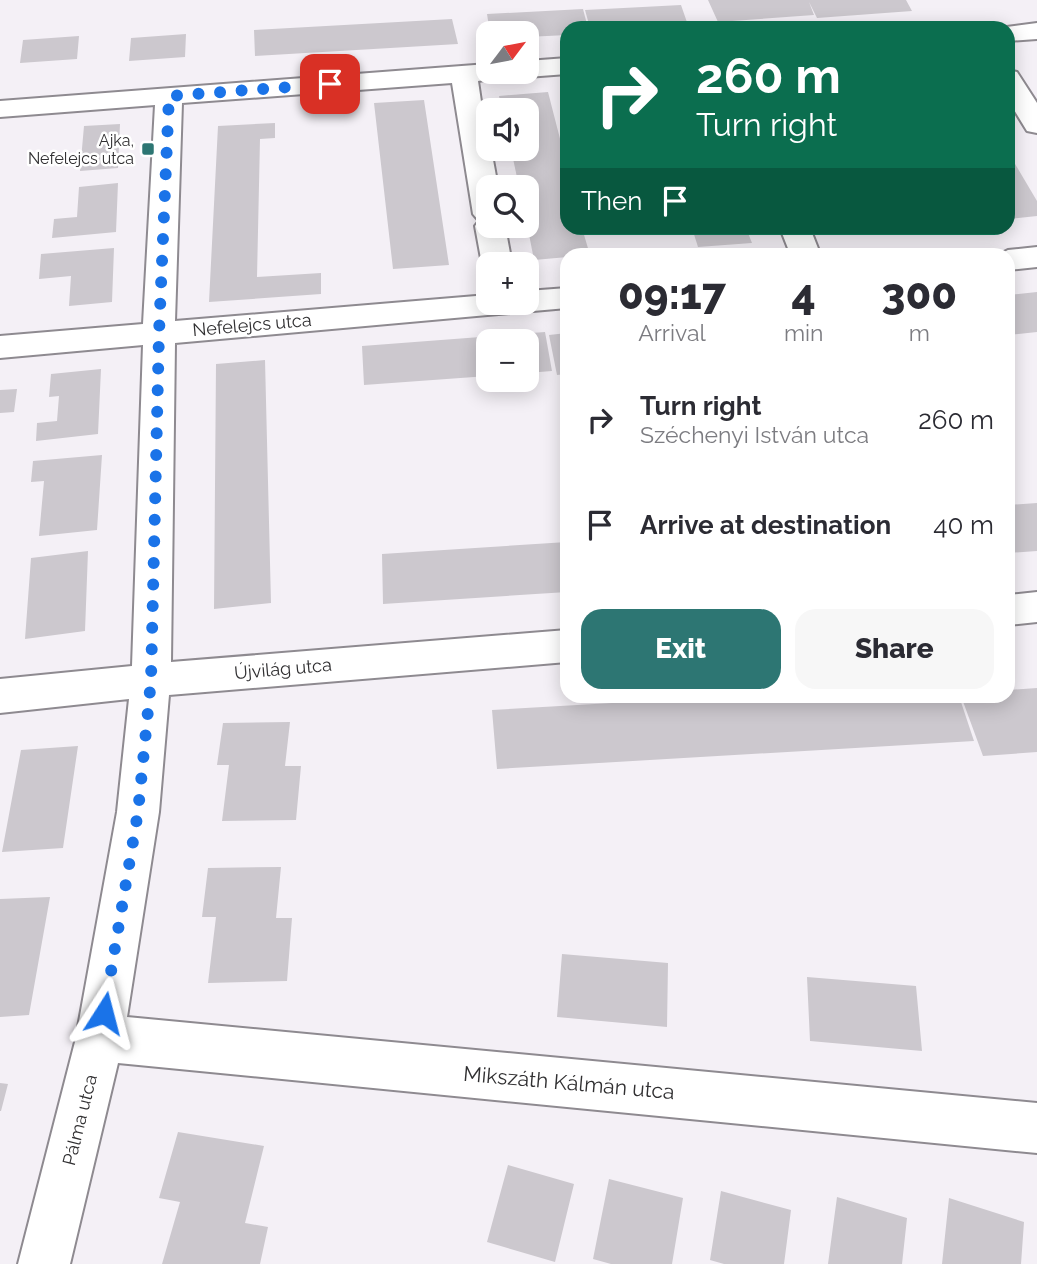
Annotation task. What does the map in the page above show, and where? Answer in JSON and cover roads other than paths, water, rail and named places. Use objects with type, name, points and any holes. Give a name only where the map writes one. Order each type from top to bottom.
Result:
[{"type":"street","points":[[1015,33],[1037,31]]},
{"type":"street","points":[[539,68],[560,67]]},
{"type":"street","points":[[0,109],[476,73]]},
{"type":"street","points":[[478,84],[485,175]]},
{"type":"street","points":[[1015,89],[1037,125]]},
{"type":"street","name":"Pálma utca","points":[[44,1264],[100,1038],[138,812],[151,680],[159,333],[169,96]]},
{"type":"street","points":[[1015,259],[1037,257]]},
{"type":"street","points":[[539,301],[560,299]]},
{"type":"street","name":"Nefelejcs utca","points":[[0,347],[476,305]]},
{"type":"street","points":[[1015,609],[1037,607]]},
{"type":"street","name":"Újvilág utca","points":[[0,696],[151,680],[560,647]]},
{"type":"street","name":"Mikszáth Kálmán utca","points":[[100,1038],[1037,1128]]},
{"type":"place","name":"Ajka, Nefelejcs utca","points":[[148,149]]}]
